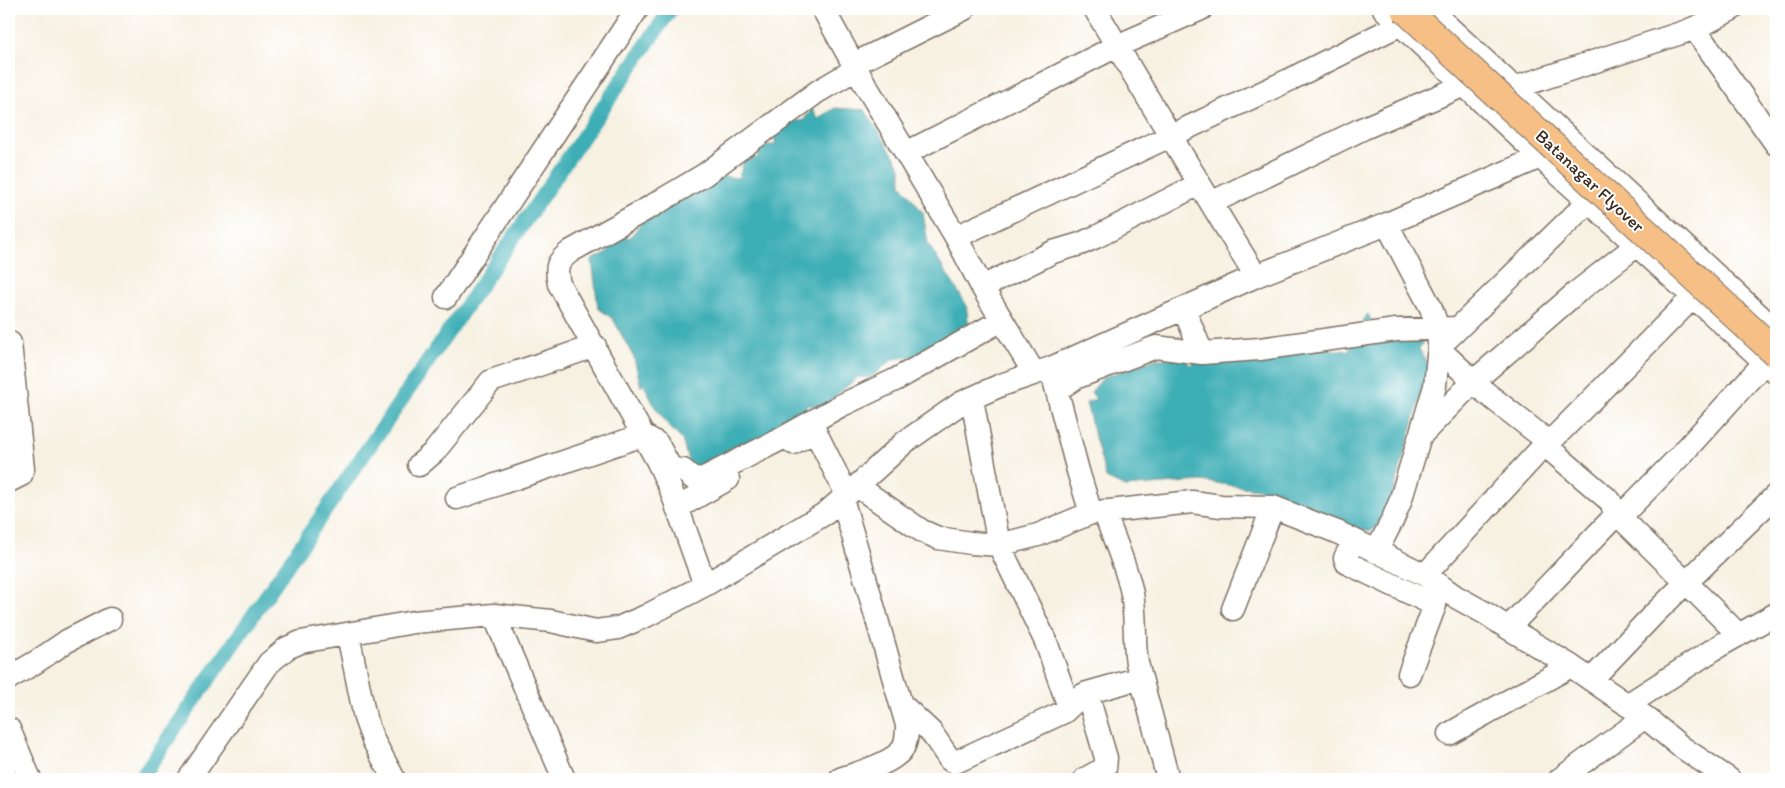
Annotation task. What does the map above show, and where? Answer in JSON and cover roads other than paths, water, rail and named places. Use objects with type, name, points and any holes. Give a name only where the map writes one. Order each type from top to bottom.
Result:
[{"type":"main road","name":"Batanagar Flyover","points":[[1403,17],[1772,363]]},
{"type":"street","points":[[446,297],[637,9]]},
{"type":"street","points":[[823,9],[1002,320],[1057,390],[1078,471],[1131,588],[1134,604],[1135,650],[1140,678],[1168,779]]},
{"type":"street","points":[[705,584],[666,478],[595,346],[559,284],[556,271],[560,260],[571,251],[704,175],[855,66],[964,9]]},
{"type":"street","points":[[1095,9],[1256,276]]},
{"type":"street","points":[[906,153],[1117,46],[1201,9]]},
{"type":"street","points":[[1384,9],[1403,17],[1465,85],[1540,157],[1693,297],[1772,363],[1680,456],[1614,518],[1508,628]]},
{"type":"street","points":[[1428,9],[1776,331]]},
{"type":"street","points":[[1493,112],[1514,88],[1694,28],[1732,9]]},
{"type":"street","points":[[956,238],[1289,80],[1403,17]]},
{"type":"street","points":[[1694,28],[1776,144]]},
{"type":"street","points":[[1211,203],[1364,128],[1465,85]]},
{"type":"street","points":[[189,779],[269,663],[287,648],[301,642],[414,622],[494,616],[551,621],[596,631],[618,628],[646,616],[705,584],[826,513],[905,442],[961,403],[1184,309],[1256,276],[1387,224],[1540,157],[1563,133]]},
{"type":"street","points":[[982,286],[1053,252],[1080,244],[1098,236],[1199,184]]},
{"type":"street","points":[[1376,552],[1400,502],[1435,386],[1443,338],[1588,201]]},
{"type":"street","points":[[1387,224],[1431,308],[1443,338],[1474,381],[1610,501],[1618,514],[1739,635]]},
{"type":"street","points":[[1419,437],[1474,381],[1577,292],[1637,245]]},
{"type":"street","points":[[1425,575],[1538,452],[1548,445],[1693,297]]},
{"type":"street","points":[[1184,309],[1202,353]]},
{"type":"street","points":[[644,435],[657,443],[672,469],[683,470],[694,480],[704,478],[782,439],[840,406],[895,380],[1002,320]]},
{"type":"street","points":[[1057,390],[1075,378],[1156,347],[1202,353],[1260,349],[1396,330],[1443,338]]},
{"type":"street","points":[[9,481],[21,474],[23,469],[10,343]]},
{"type":"street","points":[[418,465],[434,452],[491,381],[595,346]]},
{"type":"street","points":[[972,399],[999,545],[1046,642],[1069,707]]},
{"type":"street","points":[[678,508],[815,431],[849,494],[864,571],[907,725],[907,738],[903,748],[887,761],[840,779]]},
{"type":"street","points":[[457,498],[644,435]]},
{"type":"street","points":[[849,494],[938,538],[999,545],[1038,535],[1098,512],[1192,502],[1221,506],[1274,507],[1337,532],[1425,575],[1439,597]]},
{"type":"street","points":[[1592,680],[1653,615],[1776,495]]},
{"type":"street","points":[[1233,609],[1274,507]]},
{"type":"street","points":[[1354,540],[1344,558],[1347,563],[1485,613],[1592,680],[1636,711],[1721,777]]},
{"type":"street","points":[[1409,674],[1439,597]]},
{"type":"street","points":[[1560,779],[1636,711],[1739,635],[1776,614]]},
{"type":"street","points":[[494,616],[564,779]]},
{"type":"street","points":[[9,678],[66,641],[110,619]]},
{"type":"street","points":[[348,634],[365,718],[394,779]]},
{"type":"street","points":[[1450,734],[1571,666]]},
{"type":"street","points":[[901,704],[931,732],[954,762],[967,758],[1064,712],[1087,693],[1140,678]]},
{"type":"street","points":[[1085,779],[1105,768],[1106,758],[1087,693]]},
{"type":"street","points":[[9,729],[30,779]]},
{"type":"water","points":[[835,108],[865,110],[901,167],[901,184],[923,213],[928,244],[966,304],[969,328],[915,356],[893,359],[870,378],[858,377],[823,407],[808,405],[797,429],[787,426],[731,448],[708,467],[690,467],[682,440],[655,407],[643,383],[641,387],[634,358],[613,319],[598,308],[592,260],[608,252],[614,234],[627,231],[628,240],[645,218],[717,176],[739,178],[745,155],[756,159],[763,145],[776,145],[771,127],[778,120],[803,121],[812,109],[818,119]]},
{"type":"water","points":[[1368,314],[1382,342],[1393,322],[1408,342],[1426,336],[1419,349],[1429,366],[1387,516],[1370,532],[1334,521],[1258,489],[1201,481],[1125,487],[1106,478],[1086,403],[1096,399],[1091,392],[1104,377],[1156,359],[1184,358],[1191,366],[1200,353],[1230,351],[1279,359],[1304,347],[1349,351],[1353,337],[1374,335],[1362,320]]},
{"type":"waterway","points":[[140,779],[671,9]]}]
